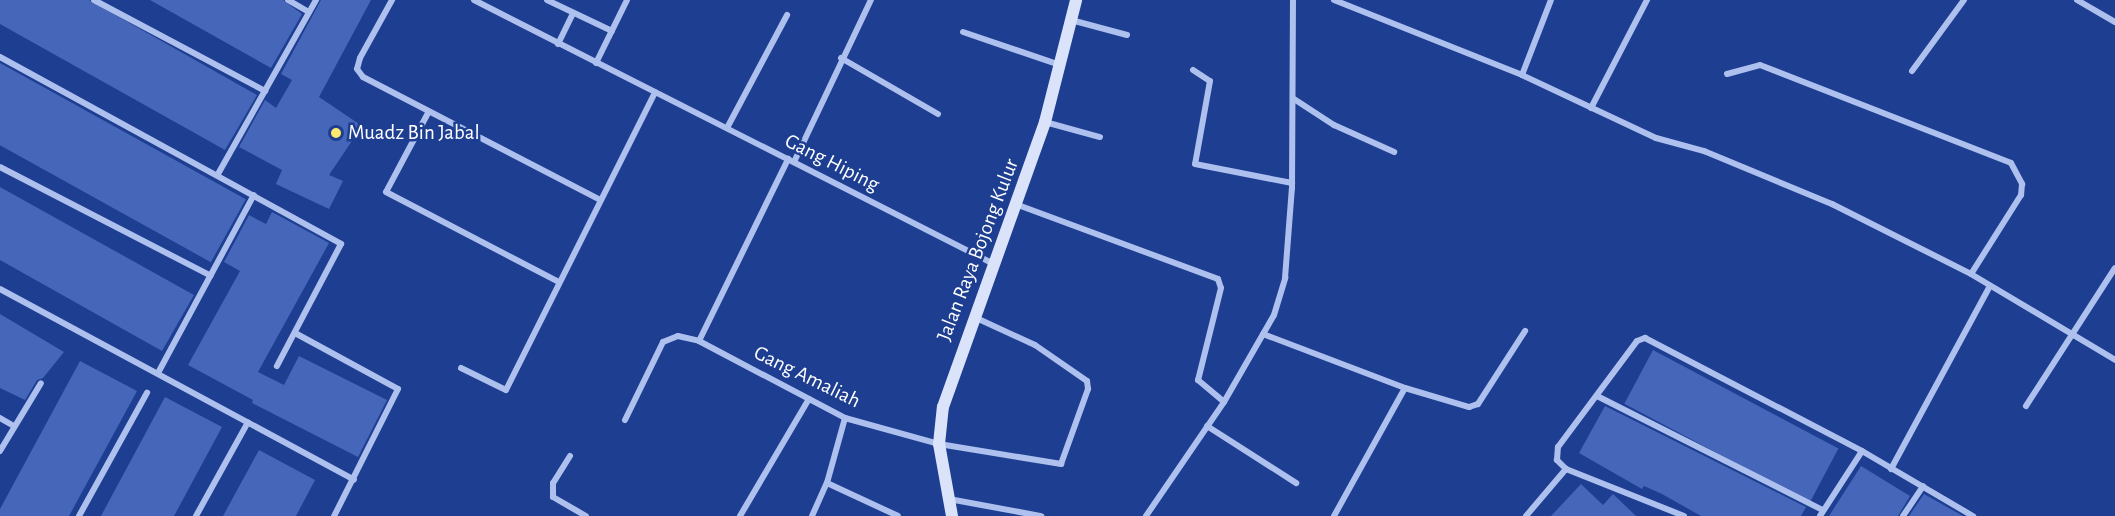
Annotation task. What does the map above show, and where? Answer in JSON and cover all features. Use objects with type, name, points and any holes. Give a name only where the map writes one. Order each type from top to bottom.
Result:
[{"type":"main road","name":"Jalan Raya Bojong Kulur","points":[[952,516],[939,444],[949,381],[972,316],[1018,205],[1045,122],[1057,64],[1076,0]]},
{"type":"street","points":[[94,0],[265,92]]},
{"type":"street","points":[[288,0],[309,12]]},
{"type":"street","points":[[218,174],[316,0]]},
{"type":"street","points":[[392,0],[357,69],[363,76],[428,113],[598,199]]},
{"type":"street","name":"Gang Hiping","points":[[474,0],[994,264]]},
{"type":"street","points":[[547,0],[612,31]]},
{"type":"street","points":[[596,63],[627,0]]},
{"type":"street","points":[[625,420],[666,339],[678,336],[699,341],[871,0]]},
{"type":"street","points":[[1146,516],[1224,402],[1274,315],[1285,278],[1292,183],[1293,0]]},
{"type":"street","points":[[1334,0],[1522,75],[1656,138],[1704,151],[1832,204],[1971,274],[2115,360]]},
{"type":"street","points":[[1522,75],[1551,0]]},
{"type":"street","points":[[1591,108],[1647,0]]},
{"type":"street","points":[[1912,71],[1965,0]]},
{"type":"street","points":[[2077,0],[2115,22]]},
{"type":"street","points":[[558,44],[573,13]]},
{"type":"street","points":[[727,128],[787,15]]},
{"type":"street","points":[[1071,20],[1127,35]]},
{"type":"street","points":[[963,32],[1057,64]]},
{"type":"street","points":[[0,57],[218,174],[341,244],[277,366]]},
{"type":"street","points":[[841,58],[938,114]]},
{"type":"street","points":[[1727,74],[1760,65],[2012,163],[2022,184],[2021,195],[1971,274]]},
{"type":"street","points":[[1193,70],[1210,81],[1195,164],[1292,183]]},
{"type":"street","points":[[461,368],[506,390],[598,199],[655,92]]},
{"type":"street","points":[[1294,99],[1341,129],[1394,152]]},
{"type":"street","points":[[428,113],[386,192],[557,281]]},
{"type":"street","points":[[1045,122],[1100,137]]},
{"type":"street","points":[[0,166],[211,276]]},
{"type":"street","points":[[158,373],[254,195]]},
{"type":"street","points":[[1018,205],[1218,279],[1221,288],[1198,380],[1224,402]]},
{"type":"street","points":[[2026,406],[2115,268]]},
{"type":"street","points":[[1891,469],[1990,286]]},
{"type":"street","points":[[0,289],[354,480]]},
{"type":"street","name":"Gang Amaliah","points":[[699,341],[845,418],[939,444],[1059,465],[1066,460],[1088,389],[1087,381],[1035,345],[972,316]]},
{"type":"street","points":[[1263,334],[1405,388],[1469,407],[1478,404],[1525,331]]},
{"type":"street","points":[[295,333],[398,389],[334,516]]},
{"type":"street","points":[[1684,516],[1669,508],[1566,469],[1557,460],[1558,447],[1636,341],[1649,338],[1862,451],[1973,516]]},
{"type":"street","points":[[0,451],[41,383]]},
{"type":"street","points":[[1334,516],[1405,388]]},
{"type":"street","points":[[79,516],[147,393]]},
{"type":"street","points":[[1597,396],[1822,513],[1862,451]]},
{"type":"street","points":[[740,516],[809,399]]},
{"type":"street","points":[[0,418],[14,426]]},
{"type":"street","points":[[812,516],[827,483],[845,418]]},
{"type":"street","points":[[196,516],[248,422]]},
{"type":"street","points":[[1208,426],[1296,483]]},
{"type":"street","points":[[570,456],[553,483],[553,497],[586,516]]},
{"type":"street","points":[[1526,516],[1566,469]]},
{"type":"street","points":[[827,483],[898,516]]},
{"type":"street","points":[[1903,516],[1923,486]]},
{"type":"street","points":[[949,498],[1041,516]]},
{"type":"street","points":[[1662,516],[1669,508]]},
{"type":"building","points":[[0,0],[89,0],[257,95],[225,150],[0,24]]},
{"type":"building","points":[[150,0],[283,0],[302,14],[271,68]]},
{"type":"building","points":[[321,0],[371,0],[319,97],[362,126],[329,175],[343,181],[329,209],[276,184],[282,170],[239,147],[265,100],[276,108],[292,80],[281,74]]},
{"type":"building","points":[[0,63],[246,199],[211,262],[0,145]]},
{"type":"building","points":[[0,187],[194,295],[162,351],[0,260]]},
{"type":"building","points":[[272,212],[329,243],[258,372],[284,385],[299,356],[387,400],[358,457],[252,403],[253,400],[188,365],[240,271],[224,262],[249,215],[266,224]]},
{"type":"building","points":[[0,314],[64,352],[43,378],[37,380],[25,400],[0,388]]},
{"type":"building","points":[[1653,350],[1838,449],[1810,502],[1624,404]]},
{"type":"building","points":[[80,361],[137,391],[69,516],[0,516],[0,509]]},
{"type":"building","points":[[165,397],[222,427],[174,516],[101,516]]},
{"type":"building","points":[[1605,406],[1806,507],[1801,516],[1701,516],[1662,494],[1644,486],[1642,489],[1579,453]]},
{"type":"building","points":[[259,450],[315,480],[296,516],[223,516]]},
{"type":"building","points":[[1861,466],[1910,496],[1898,516],[1829,516]]},
{"type":"building","points":[[1581,484],[1603,505],[1613,494],[1636,516],[1551,516]]},
{"type":"building","points":[[1924,494],[1963,516],[1909,516]]},
{"type":"place","name":"Muadz Bin Jabal","points":[[336,133]]}]
